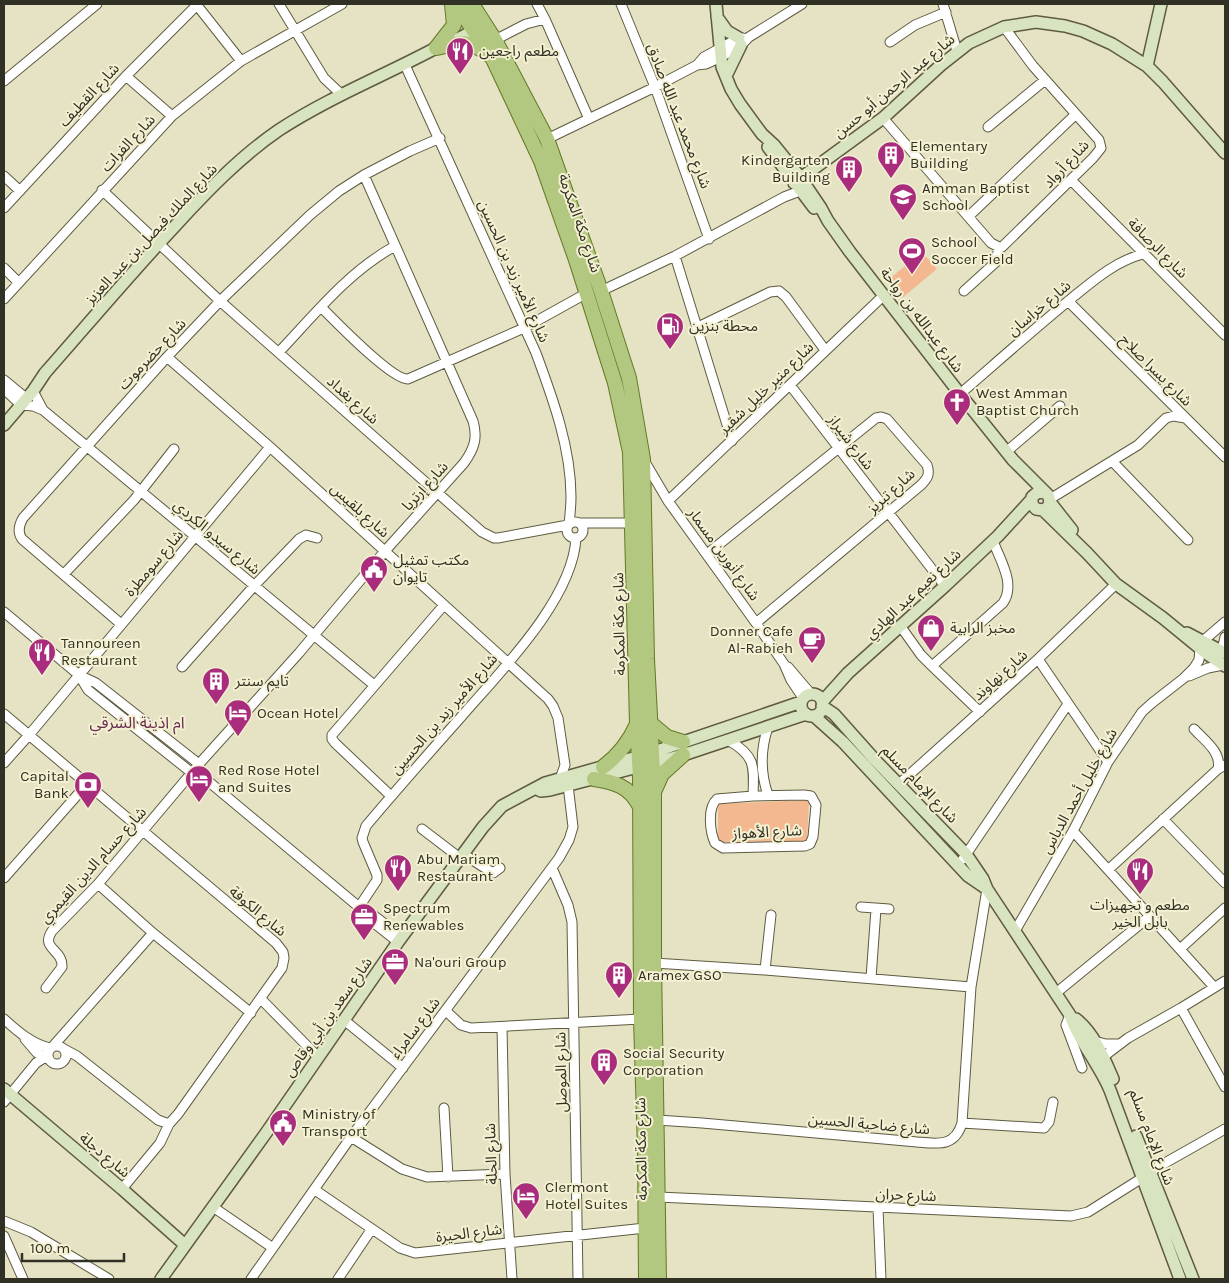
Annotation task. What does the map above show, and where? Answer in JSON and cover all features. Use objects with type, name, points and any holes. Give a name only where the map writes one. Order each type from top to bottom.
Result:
[{"type":"main road","name":"شارع مكة المكرمة","points":[[454,4],[478,23],[495,40],[547,139],[594,292],[630,452],[645,760],[639,805],[641,1019],[646,1150],[646,1279]]},
{"type":"main road","points":[[436,48],[454,25],[454,4]]},
{"type":"main road","name":"شارع مكة المكرمة","points":[[472,4],[493,59],[541,161],[629,378],[643,459],[643,723]]},
{"type":"main road","points":[[436,48],[459,43],[470,43],[493,59]]},
{"type":"main road","points":[[603,767],[611,761],[643,723],[683,749],[662,774],[654,792]]},
{"type":"main road","name":"شارع مكة المكرمة","points":[[645,760],[654,792],[654,963],[659,1279]]},
{"type":"main road","points":[[594,779],[625,787],[633,794],[639,805]]},
{"type":"street","points":[[4,81],[96,4]]},
{"type":"street","points":[[197,4],[241,61]]},
{"type":"street","name":"شارع القطيف","points":[[4,208],[126,76],[197,4]]},
{"type":"street","points":[[279,4],[324,78],[342,95]]},
{"type":"street","name":"شارع الفرات","points":[[4,299],[102,190],[172,116],[241,61],[342,4]]},
{"type":"street","points":[[537,4],[589,120]]},
{"type":"street","name":"شارع محمد عبد الله صادق","points":[[621,4],[655,87],[709,239]]},
{"type":"street","name":"شارع عبدالله بن رواحة","points":[[716,4],[720,53],[726,76],[740,104],[762,134],[783,154],[800,184],[884,296],[1009,456],[1041,501],[1116,584],[1176,628],[1202,644],[1223,652]]},
{"type":"street","points":[[547,139],[655,87],[697,65],[704,58],[720,53],[802,4]]},
{"type":"street","points":[[1147,66],[1161,4]]},
{"type":"street","points":[[890,42],[946,6],[957,51]]},
{"type":"street","points":[[716,16],[727,31],[743,40]]},
{"type":"street","points":[[495,40],[526,24],[545,19]]},
{"type":"street","name":"شارع عبد الرحمن أبو حسن","points":[[800,184],[821,162],[831,157],[883,118],[957,51],[977,39],[1004,27],[1036,22],[1065,26],[1082,31],[1112,44],[1147,66],[1225,153]]},
{"type":"street","name":"شارع الملك فيصل بن عبد العزيز","points":[[4,425],[46,372],[158,244],[204,195],[262,143],[284,127],[330,101],[406,65],[436,48],[461,38],[478,23]]},
{"type":"street","name":"شارع أرواد","points":[[964,291],[996,262],[1003,245],[1071,180],[1101,148],[1099,140],[1045,80],[1004,27]]},
{"type":"street","points":[[726,76],[743,40]]},
{"type":"street","name":"شارع الأمير زيد بن الحسين","points":[[362,909],[377,880],[377,875],[363,842],[366,826],[508,662],[542,619],[553,601],[572,561],[574,528],[568,463],[556,413],[541,366],[406,65]]},
{"type":"street","points":[[126,76],[172,116]]},
{"type":"street","points":[[324,78],[330,101]]},
{"type":"street","points":[[988,128],[1045,80]]},
{"type":"street","points":[[969,216],[1076,114]]},
{"type":"street","points":[[883,118],[991,243],[1003,245]]},
{"type":"street","name":"شارع حضرموت","points":[[121,624],[22,539],[19,527],[29,510],[220,301],[316,210],[339,191],[364,175],[423,144],[440,138]]},
{"type":"street","name":"شارع إرتريا","points":[[199,764],[313,636],[471,453],[476,434],[473,421],[364,175]]},
{"type":"street","points":[[4,176],[20,190]]},
{"type":"street","name":"شارع الرصافة","points":[[1071,180],[1225,336]]},
{"type":"street","points":[[321,308],[398,377],[404,379],[414,378],[524,328],[594,292],[709,239],[784,197],[800,184]]},
{"type":"street","name":"شارع بغداد","points":[[102,190],[220,301],[482,532],[494,538],[603,524],[632,523]]},
{"type":"street","points":[[278,352],[359,270],[395,246]]},
{"type":"street","name":"شارع خراسان","points":[[960,394],[1047,318],[1112,267],[1133,256],[1143,254]]},
{"type":"street","points":[[675,256],[732,441]]},
{"type":"street","points":[[4,268],[18,282]]},
{"type":"street","points":[[698,327],[770,292],[779,291],[786,297],[825,350]]},
{"type":"street","name":"شارع منير خليل شقير","points":[[668,501],[884,296]]},
{"type":"street","name":"شارع يسرا صلاح","points":[[1068,301],[1225,457]]},
{"type":"street","name":"شارع بلقيس","points":[[167,357],[270,447],[548,699],[558,718],[567,780]]},
{"type":"street","points":[[4,380],[24,398]]},
{"type":"street","name":"شارع شيراز","points":[[790,385],[945,586]]},
{"type":"street","points":[[4,389],[24,398]]},
{"type":"street","name":"شارع الملك فيصل بن عبد العزيز","points":[[4,416],[24,398]]},
{"type":"street","name":"شارع سيدو الكردي","points":[[24,398],[43,410]]},
{"type":"street","name":"شارع سيدو الكردي","points":[[24,398],[43,410],[374,685]]},
{"type":"street","points":[[1009,456],[1060,406]]},
{"type":"street","points":[[1041,501],[1138,445],[1166,418],[1174,416],[1185,418]]},
{"type":"street","name":"شارع تبريز","points":[[707,554],[872,420],[882,417],[886,419],[927,465],[929,472],[922,485],[756,622]]},
{"type":"street","name":"شارع سومطرة","points":[[4,763],[29,736],[270,447]]},
{"type":"street","points":[[64,574],[141,492],[174,449]]},
{"type":"street","name":"شارع أنورين مسمار","points":[[643,459],[668,501],[756,622],[784,664],[812,700]]},
{"type":"street","points":[[1112,461],[1188,540]]},
{"type":"street","name":"شارع نعيم عبد الهادي","points":[[645,760],[683,749],[812,700],[848,673],[901,627],[995,538],[1041,501]]},
{"type":"street","points":[[182,667],[254,586],[303,536],[310,535],[317,538]]},
{"type":"street","points":[[932,666],[1003,603],[1008,596],[1009,583],[995,538]]},
{"type":"street","name":"شارع نهاوند","points":[[899,784],[1038,659],[1116,584]]},
{"type":"street","points":[[391,796],[335,743],[332,735],[444,605]]},
{"type":"street","points":[[4,612],[79,675],[96,683],[199,764],[202,776]]},
{"type":"street","points":[[1202,644],[1225,622]]},
{"type":"street","points":[[901,627],[921,655],[980,712]]},
{"type":"street","points":[[1223,652],[1225,637]]},
{"type":"street","name":"شارع عبدالله بن رواحة","points":[[1202,644],[1224,666]]},
{"type":"street","name":"شارع خليل أحمد الدباس","points":[[1015,931],[1073,831],[1108,762],[1142,712],[1194,668],[1199,660],[1202,644]]},
{"type":"street","points":[[1038,659],[1108,762]]},
{"type":"street","name":"شارع خليل أحمد الدباس","points":[[1184,678],[1208,668],[1224,666]]},
{"type":"street","points":[[79,675],[88,690],[192,773],[202,776],[362,909],[365,916],[400,939]]},
{"type":"street","points":[[812,700],[820,712],[810,715],[802,709],[812,700]]},
{"type":"street","name":"شارع الإمام مسلم","points":[[812,700],[834,714],[966,854],[1070,1015],[1073,1023],[1100,1060]]},
{"type":"street","points":[[958,865],[1068,704]]},
{"type":"street","name":"شارع الكوفة","points":[[4,714],[283,952],[284,964],[252,1013],[169,1124],[160,1143],[122,1188]]},
{"type":"street","name":"شارع نعيم عبد الهادي","points":[[683,749],[728,740],[810,715]]},
{"type":"street","name":"شارع الإمام مسلم","points":[[810,715],[842,742],[972,879],[987,889]]},
{"type":"street","points":[[768,727],[761,754],[762,773],[768,796]]},
{"type":"street","points":[[1108,870],[1222,767],[1217,754],[1194,729]]},
{"type":"street","points":[[728,740],[743,749],[753,765],[753,796]]},
{"type":"street","name":"شارع سعد بن أبي وقاص","points":[[567,780],[603,767],[645,760]]},
{"type":"street","name":"شارع سعد بن أبي وقاص","points":[[161,1279],[400,939],[497,810],[545,783],[594,779],[645,760]]},
{"type":"street","name":"شارع حسام الدين القيمري","points":[[46,988],[62,965],[60,958],[48,942],[48,938],[98,884],[199,764]]},
{"type":"street","name":"شارع سامراء","points":[[251,1279],[351,1137],[552,868],[572,832],[573,820],[567,780]]},
{"type":"street","points":[[4,878],[87,784]]},
{"type":"street","name":"شارع الأهواز","points":[[808,795],[814,799],[816,804],[812,842],[805,846],[723,848],[715,843],[711,825],[715,801],[720,798],[753,796],[808,795]]},
{"type":"street","points":[[1163,819],[1225,883]]},
{"type":"street","points":[[422,829],[461,856],[493,874],[500,868]]},
{"type":"street","points":[[1073,831],[1214,987]]},
{"type":"street","name":"شارع الموصل","points":[[552,868],[568,905],[572,922],[578,1279]]},
{"type":"street","points":[[98,884],[252,1013]]},
{"type":"street","points":[[987,889],[971,987],[962,1123],[1040,1129],[1044,1128],[1049,1122],[1053,1102]]},
{"type":"street","points":[[861,907],[889,909]]},
{"type":"street","points":[[1180,949],[1225,908]]},
{"type":"street","points":[[871,978],[876,909]]},
{"type":"street","points":[[766,970],[771,915]]},
{"type":"street","points":[[1056,994],[1150,916]]},
{"type":"street","points":[[6,1095],[31,1071],[46,1064],[68,1028],[153,932]]},
{"type":"street","points":[[654,963],[971,987]]},
{"type":"street","points":[[1100,1060],[1118,1044],[1225,981]]},
{"type":"street","points":[[261,999],[318,1057]]},
{"type":"street","points":[[1181,1008],[1225,1087]]},
{"type":"street","points":[[446,1011],[457,1022],[466,1027],[502,1027],[641,1019]]},
{"type":"street","points":[[1070,1015],[1066,1025],[1082,1068]]},
{"type":"street","name":"شارع الإمام مسلم","points":[[1070,1015],[1083,1025],[1094,1041],[1121,1117],[1193,1279]]},
{"type":"street","points":[[4,1019],[37,1052],[43,1056],[54,1052],[66,1054],[65,1060]]},
{"type":"street","points":[[344,1020],[403,1068]]},
{"type":"street","name":"شارع الحلة","points":[[502,1027],[505,1174],[508,1242],[512,1279]]},
{"type":"street","points":[[1094,1041],[1118,1044]]},
{"type":"street","points":[[54,1052],[60,1063],[65,1060],[92,1069]]},
{"type":"street","points":[[54,1052],[77,1056],[158,1120],[169,1124]]},
{"type":"street","name":"شارع دجلة","points":[[6,1095],[122,1188],[185,1245]]},
{"type":"street","points":[[444,1108],[448,1177]]},
{"type":"street","name":"شارع ضاحية الحسين","points":[[657,1120],[941,1144],[952,1139],[961,1129],[962,1123]]},
{"type":"street","name":"شارع حران","points":[[658,1197],[1071,1216],[1088,1212],[1146,1175],[1225,1129]]},
{"type":"street","points":[[351,1137],[392,1163],[411,1173],[427,1178],[505,1174]]},
{"type":"street","name":"شارع الإمام مسلم","points":[[1146,1175],[1180,1279]]},
{"type":"street","name":"شارع الحيرة","points":[[315,1190],[371,1230],[400,1248],[415,1253],[645,1228]]},
{"type":"street","points":[[213,1207],[273,1248]]},
{"type":"street","points":[[878,1208],[881,1279]]},
{"type":"street","points":[[4,1221],[32,1232],[108,1279]]},
{"type":"street","points":[[338,1279],[371,1230]]},
{"type":"street","points":[[4,1236],[23,1279]]},
{"type":"shaded area","name":"School Soccer Field","points":[[922,252],[937,269],[902,298],[888,280]]},
{"type":"shaded area","points":[[809,800],[807,841],[718,842],[718,804]]},
{"type":"place","name":"مطعم راجعين","points":[[460,75]]},
{"type":"place","name":"Elementary Building","points":[[891,179]]},
{"type":"place","name":"Kindergarten Building","points":[[849,193]]},
{"type":"place","name":"Amman Baptist School","points":[[903,221]]},
{"type":"place","name":"School Soccer Field","points":[[912,275]]},
{"type":"place","name":"محطة بنزين","points":[[670,350]]},
{"type":"place","name":"West Amman Baptist Church","points":[[957,426]]},
{"type":"place","name":"مكتب تمثيل تايوان","points":[[374,593]]},
{"type":"place","name":"مخبز الرابية","points":[[931,652]]},
{"type":"place","name":"Donner Cafe Al-Rabieh","points":[[812,664]]},
{"type":"place","name":"Tannoureen Restaurant","points":[[42,676]]},
{"type":"place","name":"تايم سنتر","points":[[216,705]]},
{"type":"place","name":"Ocean Hotel","points":[[238,737]]},
{"type":"place","name":"Red Rose Hotel and Suites","points":[[199,803]]},
{"type":"place","name":"Capital Bank","points":[[88,809]]},
{"type":"place","name":"Abu Mariam Restaurant","points":[[398,892]]},
{"type":"place","name":"مطعم و تجهيزات بابل الخير","points":[[1140,895]]},
{"type":"place","name":"Spectrum Renewables","points":[[364,941]]},
{"type":"place","name":"Na'ouri Group","points":[[395,986]]},
{"type":"place","name":"Aramex GSO","points":[[619,999]]},
{"type":"place","name":"Social Security Corporation","points":[[604,1086]]},
{"type":"place","name":"Ministry of Transport","points":[[283,1147]]},
{"type":"place","name":"Clermont Hotel Suites","points":[[526,1220]]},
{"type":"district","name":"ام اذينة الشرقي","points":[[137,722]]}]
